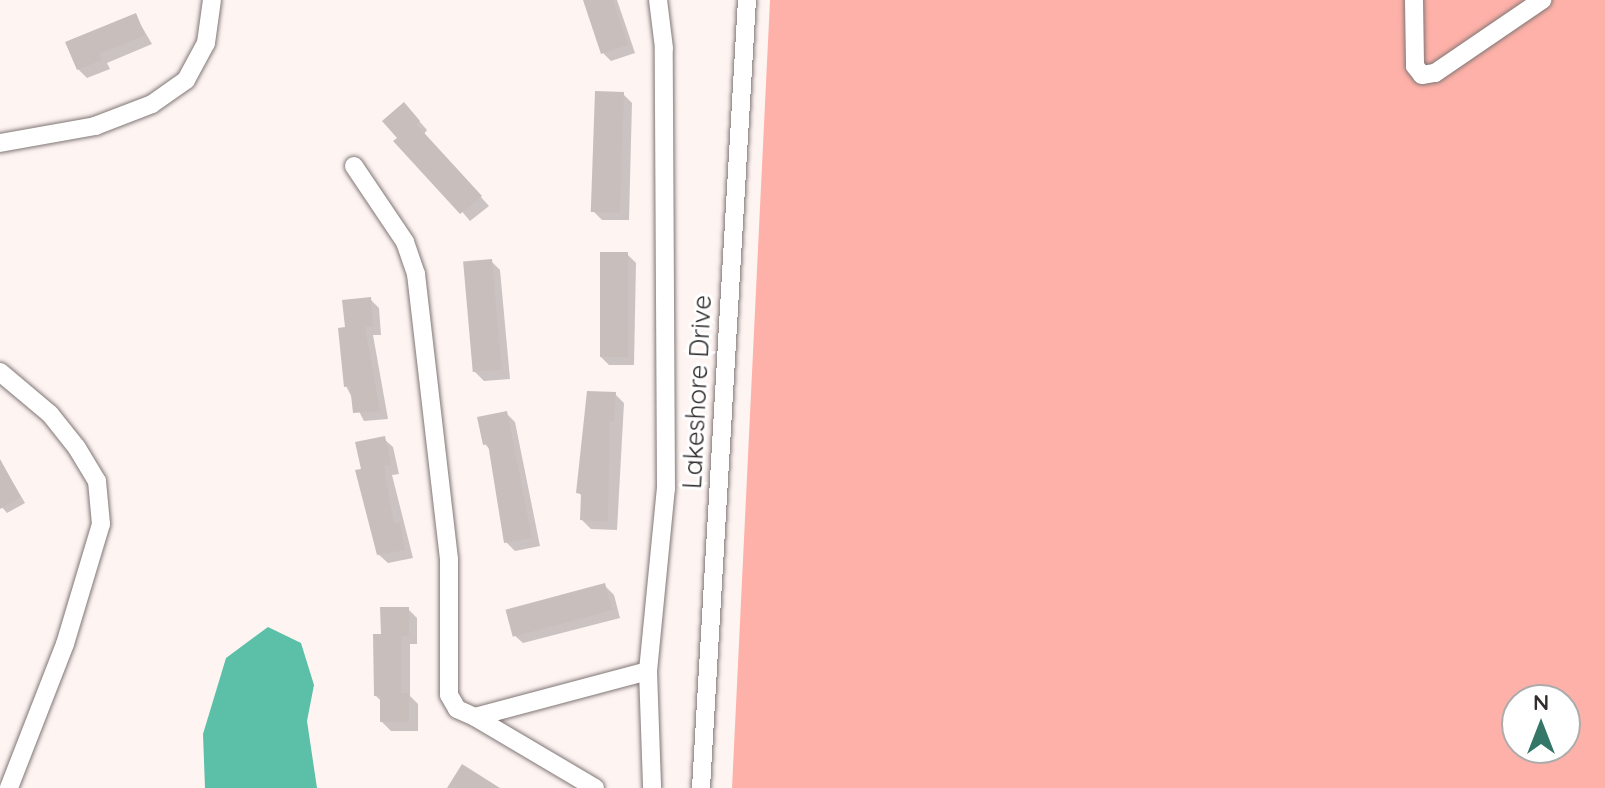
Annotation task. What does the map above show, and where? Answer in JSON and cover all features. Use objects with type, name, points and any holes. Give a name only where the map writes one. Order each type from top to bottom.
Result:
[{"type":"street","points":[[0,143],[95,126],[152,104],[186,80],[206,43],[212,0]]},
{"type":"street","name":"Lakeshore Drive","points":[[652,788],[648,671],[666,489],[664,48],[658,0]]},
{"type":"street","name":"Lakeshore Drive","points":[[701,788],[747,0]]},
{"type":"street","points":[[1414,0],[1415,66],[1422,75],[1435,73],[1542,0]]},
{"type":"street","points":[[354,166],[405,242],[416,274],[449,559],[449,695],[457,709],[595,788]]},
{"type":"street","points":[[0,372],[50,414],[77,448],[97,481],[101,524],[65,644],[9,788]]},
{"type":"street","points":[[475,717],[648,671]]},
{"type":"shaded area","points":[[770,0],[1605,0],[1605,788],[732,788]]},
{"type":"shaded area","points":[[268,627],[301,643],[314,685],[307,721],[317,788],[205,788],[203,734],[226,658]]},
{"type":"building","points":[[583,0],[613,0],[628,45],[601,54]]},
{"type":"building","points":[[136,13],[145,35],[99,54],[102,60],[77,70],[65,42]]},
{"type":"building","points":[[595,91],[624,92],[620,213],[591,212]]},
{"type":"building","points":[[404,102],[420,121],[416,124],[482,196],[460,214],[393,141],[397,138],[382,121]]},
{"type":"building","points":[[600,252],[628,252],[628,357],[600,357]]},
{"type":"building","points":[[492,259],[502,370],[473,372],[463,262]]},
{"type":"building","points":[[371,297],[373,326],[365,327],[380,411],[353,413],[350,386],[344,387],[338,328],[345,327],[342,300]]},
{"type":"building","points":[[587,391],[616,392],[614,421],[610,421],[608,522],[580,520],[581,494],[576,493]]},
{"type":"building","points":[[507,411],[532,538],[504,543],[488,444],[483,445],[477,417]]},
{"type":"building","points":[[385,436],[391,465],[384,466],[394,524],[400,523],[405,550],[377,555],[355,470],[361,469],[355,442]]},
{"type":"building","points":[[0,459],[21,497],[0,509]]},
{"type":"building","points":[[605,583],[612,610],[513,637],[506,610]]},
{"type":"building","points":[[380,607],[409,607],[409,636],[402,636],[401,693],[409,693],[409,722],[380,722],[380,696],[374,696],[373,634],[381,634]]},
{"type":"building","points":[[462,764],[500,788],[447,788]]}]
